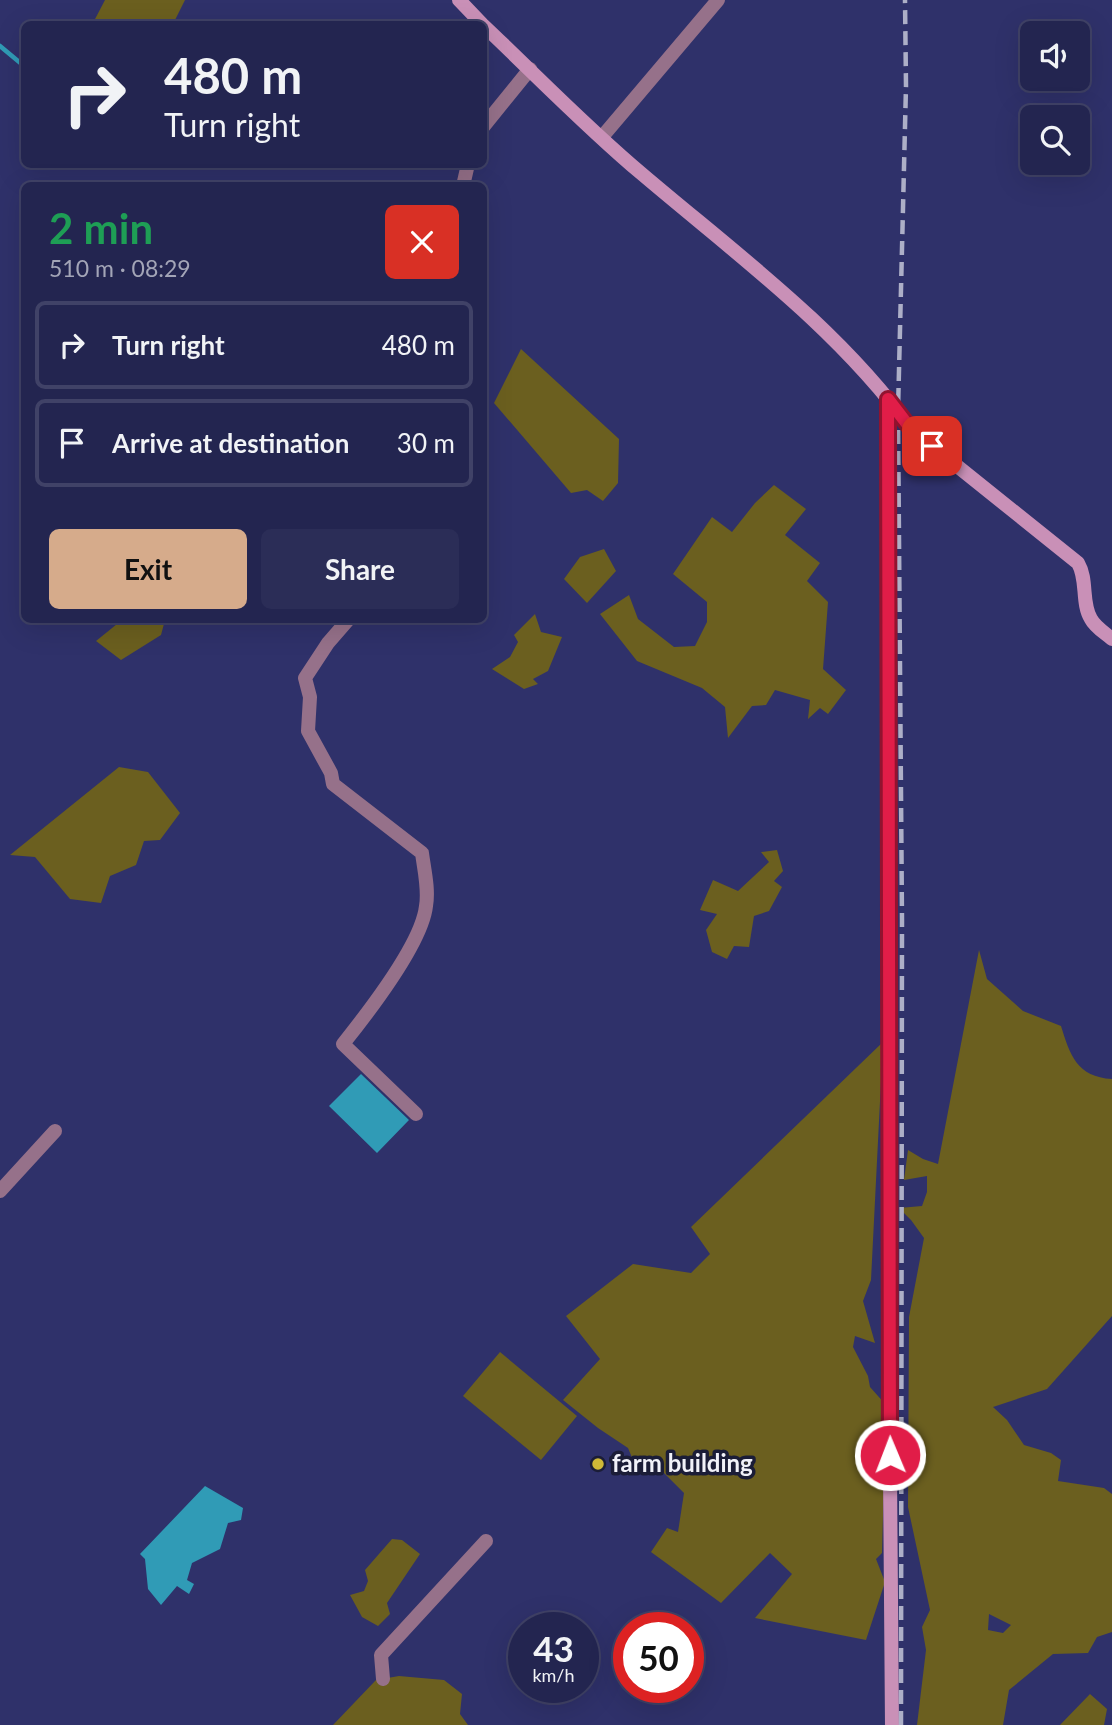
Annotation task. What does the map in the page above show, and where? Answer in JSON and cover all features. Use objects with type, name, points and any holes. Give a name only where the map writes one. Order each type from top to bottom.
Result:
[{"type":"main road","points":[[459,0],[478,21]]},
{"type":"main road","points":[[487,30],[639,172],[813,318],[888,399],[911,429],[1078,563],[1083,576],[1088,615],[1092,622],[1112,639]]},
{"type":"main road","points":[[888,399],[892,1725]]},
{"type":"street","points":[[602,137],[718,0]]},
{"type":"street","points":[[487,122],[530,69]]},
{"type":"street","points":[[345,623],[328,643],[305,678],[310,697],[308,731],[331,773],[332,784],[422,853],[426,906],[409,949],[343,1044],[416,1114]]},
{"type":"street","points":[[0,1191],[55,1131]]},
{"type":"street","points":[[383,1679],[381,1655],[486,1541]]},
{"type":"shaded area","points":[[105,0],[185,0],[174,21],[94,21]]},
{"type":"shaded area","points":[[521,349],[619,439],[618,483],[603,501],[587,490],[571,493],[494,403]]},
{"type":"shaded area","points":[[774,485],[806,509],[785,535],[820,563],[807,581],[828,602],[823,669],[846,690],[828,714],[820,708],[808,719],[810,700],[775,690],[766,705],[752,706],[728,738],[725,707],[702,688],[637,661],[600,614],[629,595],[638,619],[674,647],[695,646],[707,622],[707,602],[673,574],[712,517],[732,532],[755,503]]},
{"type":"shaded area","points":[[604,549],[616,571],[587,603],[564,579],[580,557]]},
{"type":"shaded area","points":[[535,614],[541,632],[562,637],[548,671],[533,679],[538,684],[524,689],[492,669],[510,657],[518,642],[514,635]]},
{"type":"shaded area","points":[[118,623],[164,623],[161,635],[121,660],[96,641]]},
{"type":"shaded area","points":[[119,767],[148,772],[180,813],[160,840],[144,841],[136,865],[110,876],[101,903],[70,899],[35,857],[10,855]]},
{"type":"shaded area","points":[[777,850],[783,871],[774,881],[782,887],[769,911],[754,916],[749,947],[734,946],[727,959],[712,952],[706,930],[717,914],[700,910],[713,880],[738,891],[769,862],[761,852]]},
{"type":"shaded area","points":[[979,950],[987,979],[1023,1011],[1061,1026],[1072,1055],[1083,1069],[1091,1074],[1112,1079],[1112,1316],[1047,1389],[993,1407],[1007,1420],[1024,1445],[1051,1453],[1061,1460],[1058,1481],[1104,1488],[1112,1494],[1112,1632],[1097,1637],[1088,1653],[1053,1654],[1009,1690],[1003,1725],[917,1725],[926,1650],[922,1627],[930,1610],[908,1507],[909,1317],[924,1238],[899,1208],[922,1206],[927,1192],[927,1176],[904,1180],[908,1150],[938,1164]],"holes":[[[989,1614],[1011,1625],[1003,1633],[988,1630]]]},
{"type":"shaded area","points":[[883,1042],[871,1280],[863,1301],[875,1343],[855,1336],[853,1347],[868,1376],[870,1387],[886,1405],[882,1553],[876,1559],[885,1582],[866,1640],[755,1618],[792,1574],[770,1553],[721,1603],[651,1552],[667,1528],[678,1532],[684,1493],[657,1466],[636,1467],[628,1448],[563,1400],[600,1359],[566,1316],[633,1264],[691,1273],[710,1254],[691,1227]]},
{"type":"shaded area","points":[[500,1352],[577,1416],[541,1460],[463,1396]]},
{"type":"shaded area","points":[[392,1539],[402,1540],[420,1554],[387,1603],[390,1614],[378,1626],[362,1617],[350,1595],[364,1591],[368,1581],[365,1570]]},
{"type":"shaded area","points":[[399,1676],[444,1680],[462,1694],[460,1714],[468,1725],[333,1725],[376,1680]]},
{"type":"shaded area","points":[[1090,1694],[1107,1709],[1104,1725],[1060,1725]]},
{"type":"water","points":[[361,1074],[409,1120],[377,1153],[329,1106]]},
{"type":"water","points":[[205,1486],[243,1508],[241,1520],[228,1523],[220,1549],[192,1563],[187,1580],[194,1584],[189,1594],[177,1586],[161,1605],[148,1589],[145,1559],[140,1554]]},
{"type":"waterway","points":[[0,46],[21,64]]},
{"type":"railway","points":[[901,1725],[902,920],[898,411],[906,86],[905,0]]},
{"type":"place","name":"farm building","points":[[598,1464]]},
{"type":"route","points":[[890,1455],[888,399],[911,429],[932,446]]}]
